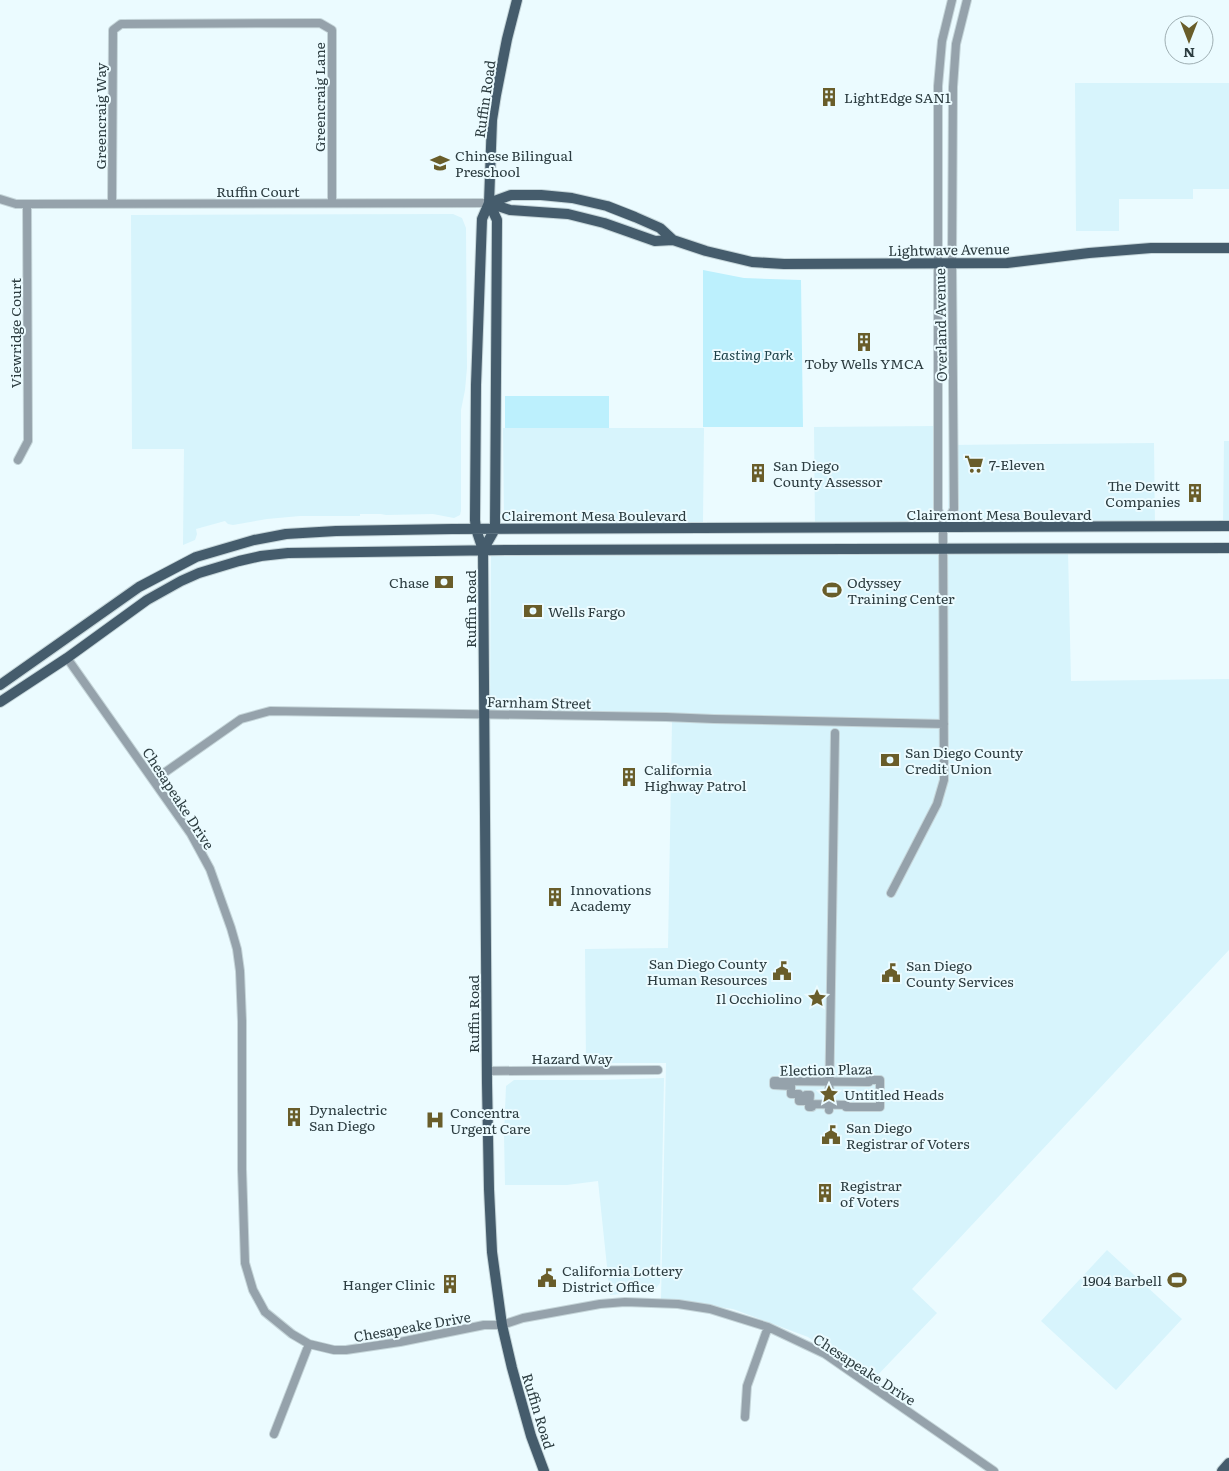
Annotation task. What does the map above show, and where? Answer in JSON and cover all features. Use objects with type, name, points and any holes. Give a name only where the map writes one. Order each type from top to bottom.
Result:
[{"type":"main road","name":"Ruffin Road","points":[[517,0],[507,38],[492,120],[489,203],[482,219],[476,385],[476,529],[483,550],[487,1071],[492,1252],[502,1325],[512,1368],[544,1471]]},
{"type":"main road","name":"Lightwave Avenue","points":[[489,203],[511,195],[572,198],[607,206],[635,217],[660,228],[673,240]]},
{"type":"main road","name":"Ruffin Road","points":[[483,550],[494,529],[496,220],[489,203]]},
{"type":"main road","name":"Lightwave Avenue","points":[[489,203],[510,210],[568,214],[604,223],[655,241],[673,240],[706,251],[752,262],[784,264],[1007,263],[1089,253],[1152,248],[1229,248]]},
{"type":"main road","name":"Clairemont Mesa Boulevard","points":[[0,684],[139,587],[196,557],[254,540],[286,534],[336,531],[476,529],[1229,526]]},
{"type":"main road","points":[[0,702],[67,658],[147,600],[199,573],[261,556],[288,553],[483,550],[943,548],[1058,550],[1229,548]]},
{"type":"main road","points":[[1222,1471],[1229,1463]]},
{"type":"street","name":"Overland Avenue","points":[[891,893],[937,804],[944,780],[943,528],[938,509],[938,86],[942,41],[952,0]]},
{"type":"street","name":"Overland Avenue","points":[[943,528],[954,509],[952,87],[956,44],[967,0]]},
{"type":"street","name":"Greencraig Lane","points":[[116,28],[121,24],[320,23],[332,30],[332,203]]},
{"type":"street","name":"Greencraig Way","points":[[112,204],[113,30],[116,28]]},
{"type":"street","name":"Ruffin Court","points":[[0,199],[16,204],[489,203]]},
{"type":"street","name":"Viewridge Court","points":[[18,460],[28,440],[27,204]]},
{"type":"street","name":"Chesapeake Drive","points":[[67,658],[191,834],[210,868],[232,928],[240,971],[242,1021],[242,1178],[245,1263],[252,1290],[264,1312],[292,1334],[309,1344],[334,1350],[357,1349],[484,1325],[502,1325],[532,1316],[600,1304],[625,1302],[678,1304],[710,1309],[768,1327],[824,1354],[994,1471]]},
{"type":"street","name":"Farnham Street","points":[[154,780],[241,719],[270,711],[485,713],[944,724]]},
{"type":"street","points":[[829,1107],[835,732]]},
{"type":"street","name":"Hazard Way","points":[[487,1071],[658,1070]]},
{"type":"street","name":"Election Plaza","points":[[868,1080],[880,1080],[880,1107],[846,1107],[846,1105],[829,1107],[812,1104],[812,1107],[809,1107],[810,1094],[806,1094],[806,1101],[800,1101],[799,1094],[791,1094],[791,1086],[774,1085],[774,1081],[868,1082],[868,1080]]},
{"type":"street","points":[[745,1417],[747,1386],[768,1327]]},
{"type":"street","points":[[274,1434],[309,1344]]},
{"type":"shaded area","points":[[1075,83],[1229,83],[1229,189],[1193,189],[1193,199],[1119,199],[1119,231],[1076,231]]},
{"type":"shaded area","points":[[453,214],[462,218],[466,228],[467,368],[461,410],[460,515],[454,518],[433,514],[300,516],[233,525],[225,521],[196,529],[195,540],[183,545],[184,449],[132,449],[131,215]]},
{"type":"shaded area","points":[[935,426],[938,525],[815,526],[814,427]]},
{"type":"shaded area","points":[[503,428],[704,428],[703,522],[509,522],[504,517]]},
{"type":"shaded area","points":[[1224,441],[1229,441],[1229,524],[1223,524]]},
{"type":"shaded area","points":[[1154,443],[1155,525],[948,525],[949,445]]},
{"type":"shaded area","points":[[1068,551],[1071,681],[1229,679],[1229,950],[912,1289],[937,1313],[872,1381],[808,1337],[733,1309],[661,1299],[666,1063],[586,1063],[585,949],[668,948],[672,722],[917,724],[490,712],[491,554]]},
{"type":"shaded area","points":[[664,1078],[660,1283],[654,1291],[610,1295],[598,1181],[567,1185],[505,1185],[504,1134],[506,1086],[514,1080]]},
{"type":"shaded area","points":[[1107,1250],[1182,1319],[1116,1390],[1041,1321]]},
{"type":"green space","name":"Easting Park","points":[[703,270],[744,278],[801,280],[803,427],[703,427]]},
{"type":"green space","points":[[505,396],[609,396],[609,428],[505,428]]},
{"type":"place","name":"LightEdge SAN1","points":[[829,97]]},
{"type":"place","name":"Chinese Bilingual Preschool","points":[[440,163]]},
{"type":"place","name":"Toby Wells YMCA","points":[[864,342]]},
{"type":"place","name":"7-Eleven","points":[[974,464]]},
{"type":"place","name":"San Diego County Assessor","points":[[758,473]]},
{"type":"place","name":"The Dewitt Companies","points":[[1195,493]]},
{"type":"place","name":"Chase","points":[[444,582]]},
{"type":"place","name":"Odyssey Training Center","points":[[832,590]]},
{"type":"place","name":"Wells Fargo","points":[[533,611]]},
{"type":"place","name":"San Diego County Credit Union","points":[[890,760]]},
{"type":"place","name":"California Highway Patrol","points":[[629,777]]},
{"type":"place","name":"Innovations Academy","points":[[555,897]]},
{"type":"place","name":"San Diego County Human Resources","points":[[782,971]]},
{"type":"place","name":"San Diego County Services","points":[[891,973]]},
{"type":"place","name":"Il Occhiolino","points":[[817,998]]},
{"type":"place","name":"Untitled Heads","points":[[829,1094]]},
{"type":"place","name":"Dynalectric San Diego","points":[[294,1117]]},
{"type":"place","name":"Concentra Urgent Care","points":[[435,1120]]},
{"type":"place","name":"San Diego Registrar of Voters","points":[[831,1135]]},
{"type":"place","name":"Registrar of Voters","points":[[825,1193]]},
{"type":"place","name":"California Lottery District Office","points":[[547,1278]]},
{"type":"place","name":"1904 Barbell","points":[[1177,1280]]},
{"type":"place","name":"Hanger Clinic","points":[[450,1284]]}]
